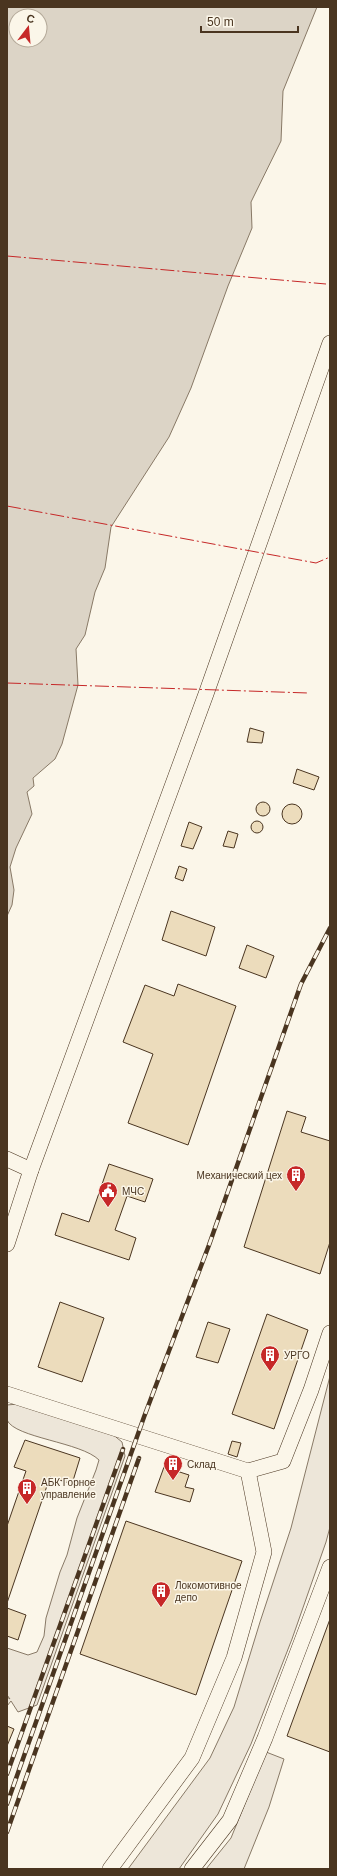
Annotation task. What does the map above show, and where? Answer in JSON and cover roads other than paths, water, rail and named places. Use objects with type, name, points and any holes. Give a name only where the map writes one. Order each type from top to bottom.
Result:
[{"type":"street","points":[[7,1244],[31,1170],[326,362],[330,343]]},
{"type":"street","points":[[7,1159],[31,1170]]},
{"type":"street","points":[[7,1394],[248,1472],[283,1461],[311,1390],[330,1333]]},
{"type":"street","points":[[110,1869],[192,1758],[234,1658],[264,1552],[248,1472]]},
{"type":"street","points":[[192,1869],[230,1820],[265,1738],[330,1567]]},
{"type":"railway","points":[[7,1804],[144,1417],[209,1245],[301,984],[330,928]]},
{"type":"railway","points":[[7,1774],[123,1449]]},
{"type":"railway","points":[[7,1832],[139,1458]]},
{"type":"place","name":"Механический цех","points":[[296,1192]]},
{"type":"place","name":"МЧС","points":[[108,1208]]},
{"type":"place","name":"УРГО","points":[[270,1372]]},
{"type":"place","name":"Склад","points":[[173,1481]]},
{"type":"place","name":"АБК Горное управление","points":[[27,1505]]},
{"type":"place","name":"Локомотивное депо","points":[[161,1608]]}]
